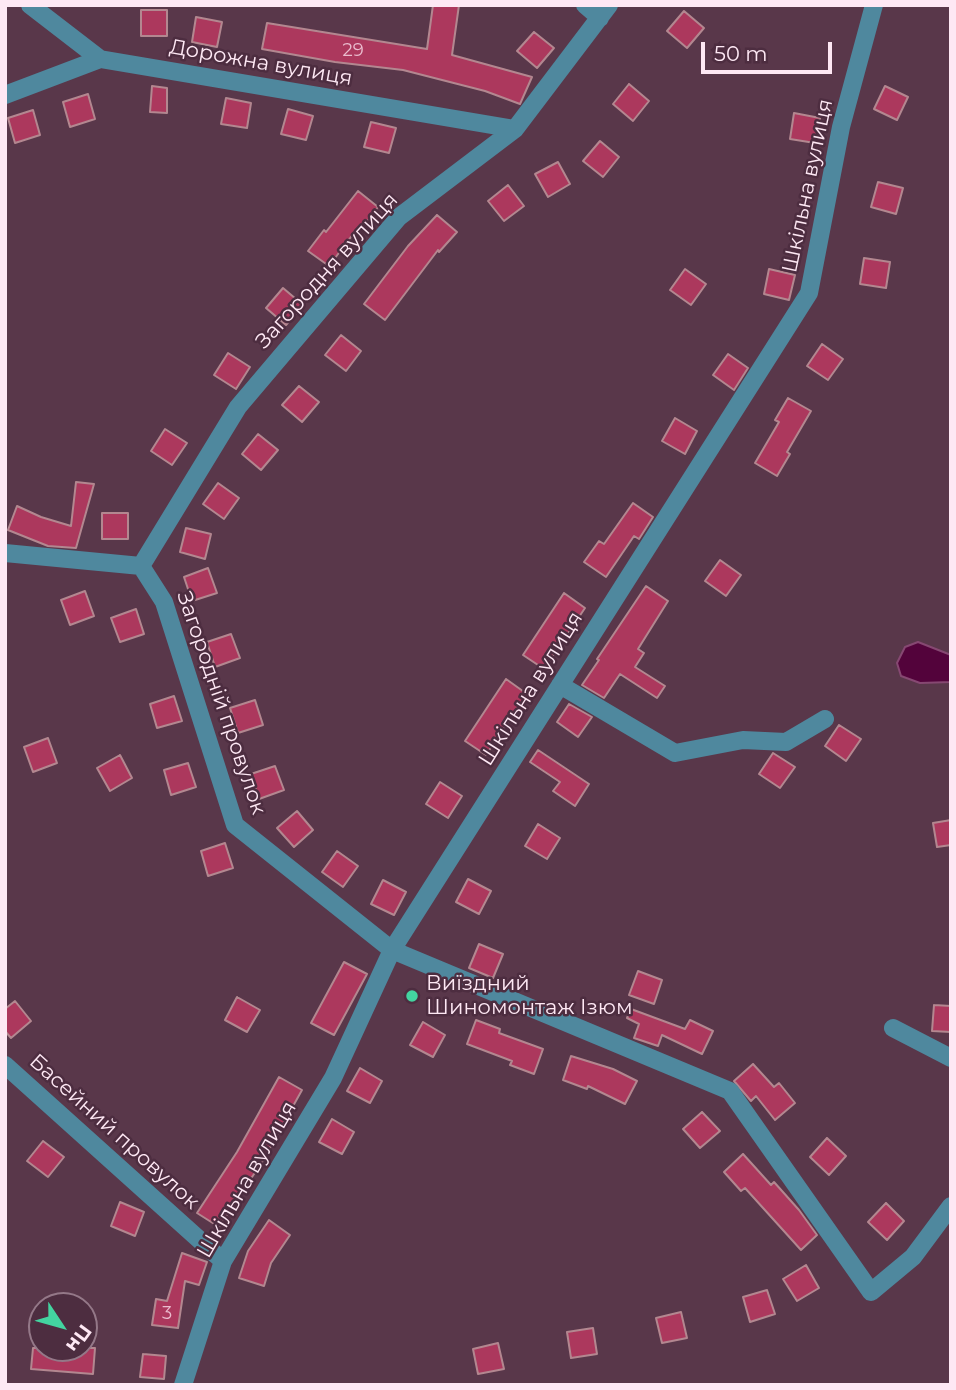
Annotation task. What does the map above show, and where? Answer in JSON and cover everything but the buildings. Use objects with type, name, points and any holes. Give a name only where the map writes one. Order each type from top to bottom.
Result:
[{"type":"street","points":[[30,5],[100,59]]},
{"type":"street","points":[[586,5],[605,11]]},
{"type":"street","name":"Шкільна вулиця","points":[[183,1385],[223,1261],[333,1078],[391,950],[809,293],[841,127],[874,5]]},
{"type":"street","name":"Загородня вулиця","points":[[141,566],[238,407],[399,218],[515,129],[605,11]]},
{"type":"street","points":[[5,95],[100,59]]},
{"type":"street","name":"Дорожна вулиця","points":[[100,59],[515,129]]},
{"type":"street","points":[[5,553],[141,566]]},
{"type":"street","name":"Загородній провулок","points":[[141,566],[164,602],[236,825],[391,950],[730,1091],[871,1292],[913,1257],[951,1206]]},
{"type":"street","points":[[560,685],[675,753],[743,740],[786,742],[825,719]]},
{"type":"street","points":[[893,1028],[951,1058]]},
{"type":"street","name":"Басейний провулок","points":[[5,1065],[223,1261]]},
{"type":"shaded area","points":[[918,642],[951,655],[951,682],[920,683],[901,676],[897,663],[905,647]]},
{"type":"place","name":"Виїздний Шиномонтаж Ізюм","points":[[412,996]]}]
